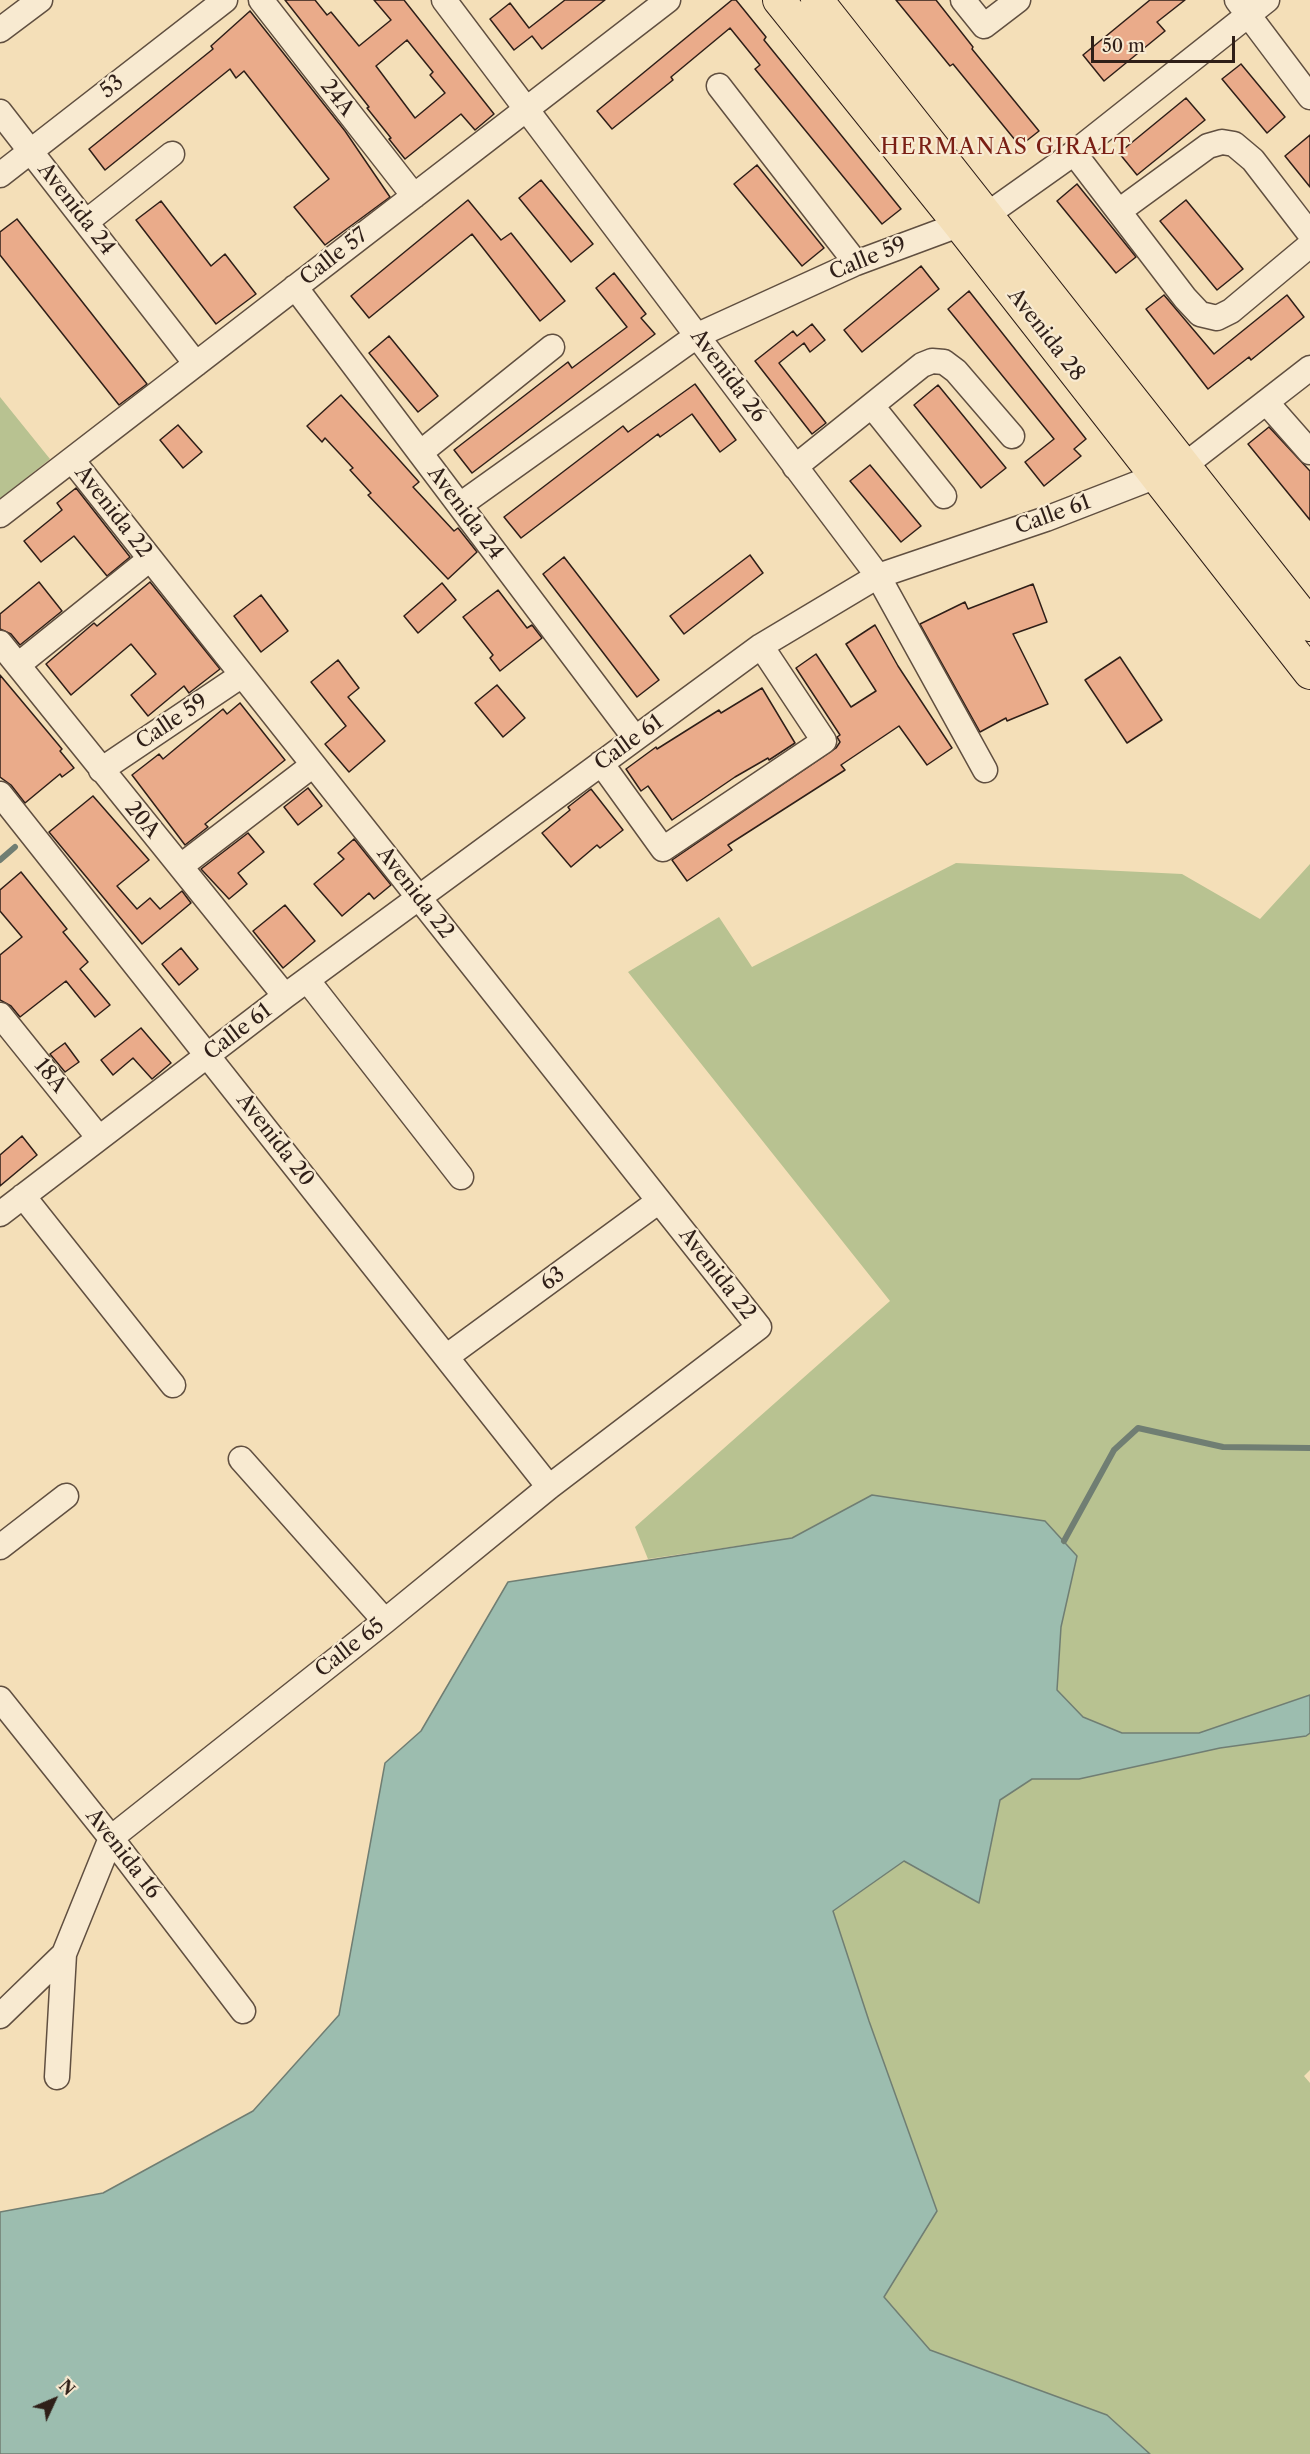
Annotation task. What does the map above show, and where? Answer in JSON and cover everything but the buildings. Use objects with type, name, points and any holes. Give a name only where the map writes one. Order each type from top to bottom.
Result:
[{"type":"main road","name":"Avenida 28","points":[[779,0],[974,219],[1185,465],[1310,626]]},
{"type":"main road","name":"Avenida 28","points":[[817,0],[1156,477],[1310,673]]},
{"type":"street","points":[[0,30],[40,0]]},
{"type":"street","name":"53","points":[[0,175],[225,0]]},
{"type":"street","name":"24A","points":[[261,0],[414,196]]},
{"type":"street","name":"Avenida 26","points":[[444,0],[879,576],[986,770]]},
{"type":"street","name":"Calle 57","points":[[0,515],[668,0]]},
{"type":"street","points":[[963,0],[984,26],[1018,0]]},
{"type":"street","points":[[1251,5],[1310,97]]},
{"type":"street","name":"Calle 59","points":[[460,505],[698,335],[856,263],[974,219],[1074,153],[1251,5]]},
{"type":"street","points":[[719,86],[856,263]]},
{"type":"street","name":"Avenida 24","points":[[0,112],[196,364]]},
{"type":"street","points":[[1119,211],[1208,146],[1222,142],[1234,144],[1253,160],[1310,234]]},
{"type":"street","points":[[1074,153],[1185,298],[1200,314],[1217,318],[1231,311],[1310,245]]},
{"type":"street","points":[[86,222],[172,154]]},
{"type":"street","name":"Avenida 24","points":[[295,287],[635,738]]},
{"type":"street","points":[[420,453],[552,347]]},
{"type":"street","points":[[795,467],[932,360],[944,362],[956,371],[1012,436]]},
{"type":"street","name":"Calle 61","points":[[0,1214],[285,996],[761,646],[879,576],[1046,519],[1185,465],[1310,368]]},
{"type":"street","points":[[1266,402],[1310,452]]},
{"type":"street","points":[[872,406],[944,496]]},
{"type":"street","name":"Avenida 22","points":[[72,460],[759,1327]]},
{"type":"street","points":[[18,665],[150,558]]},
{"type":"street","name":"20A","points":[[0,643],[285,996]]},
{"type":"street","points":[[601,763],[663,849],[824,741],[761,646]]},
{"type":"street","name":"Calle 59","points":[[101,770],[242,675]]},
{"type":"street","points":[[181,866],[314,765]]},
{"type":"street","name":"Avenida 20","points":[[0,795],[549,1487]]},
{"type":"street","points":[[308,981],[461,1177]]},
{"type":"street","name":"18A","points":[[0,1015],[99,1138]]},
{"type":"street","points":[[23,1196],[173,1385]]},
{"type":"street","name":"63","points":[[446,1357],[659,1201]]},
{"type":"street","name":"Calle 65","points":[[0,2016],[64,1954],[111,1838],[385,1621],[549,1487],[759,1327]]},
{"type":"street","points":[[242,1460],[385,1621]]},
{"type":"street","points":[[0,1547],[66,1496]]},
{"type":"street","name":"Avenida 16","points":[[0,1699],[111,1838],[243,2011]]},
{"type":"street","points":[[57,2077],[64,1954]]},
{"type":"green space","points":[[0,397],[50,459],[0,499]]},
{"type":"green space","points":[[956,863],[1182,874],[1260,919],[1310,864],[1310,1695],[1199,1733],[1122,1733],[1083,1717],[1057,1690],[1061,1627],[1077,1556],[1045,1521],[872,1495],[792,1538],[648,1559],[635,1527],[890,1301],[628,972],[719,917],[752,967]]},
{"type":"green space","points":[[1310,1733],[1310,2070],[1304,2076],[1310,2083],[1310,2454],[1150,2454],[1107,2415],[930,2350],[884,2297],[937,2211],[869,2021],[833,1911],[904,1861],[979,1903],[1000,1800],[1032,1779],[1079,1779],[1220,1748],[1306,1736]]},
{"type":"shaded area","points":[[872,1495],[1045,1521],[1077,1556],[1061,1627],[1057,1690],[1083,1717],[1122,1733],[1199,1733],[1310,1695],[1310,1733],[1306,1736],[1220,1748],[1079,1779],[1032,1779],[1000,1800],[979,1903],[904,1861],[833,1911],[869,2021],[937,2211],[884,2297],[930,2350],[1107,2415],[1150,2454],[0,2454],[0,2212],[103,2193],[253,2111],[339,2015],[385,1763],[421,1731],[508,1582],[792,1538]]},
{"type":"waterway","points":[[0,860],[15,847]]},
{"type":"waterway","points":[[1064,1541],[1114,1450],[1138,1428],[1223,1447],[1310,1448]]},
{"type":"district","name":"HERMANAS GIRALT","points":[[1006,148]]}]
